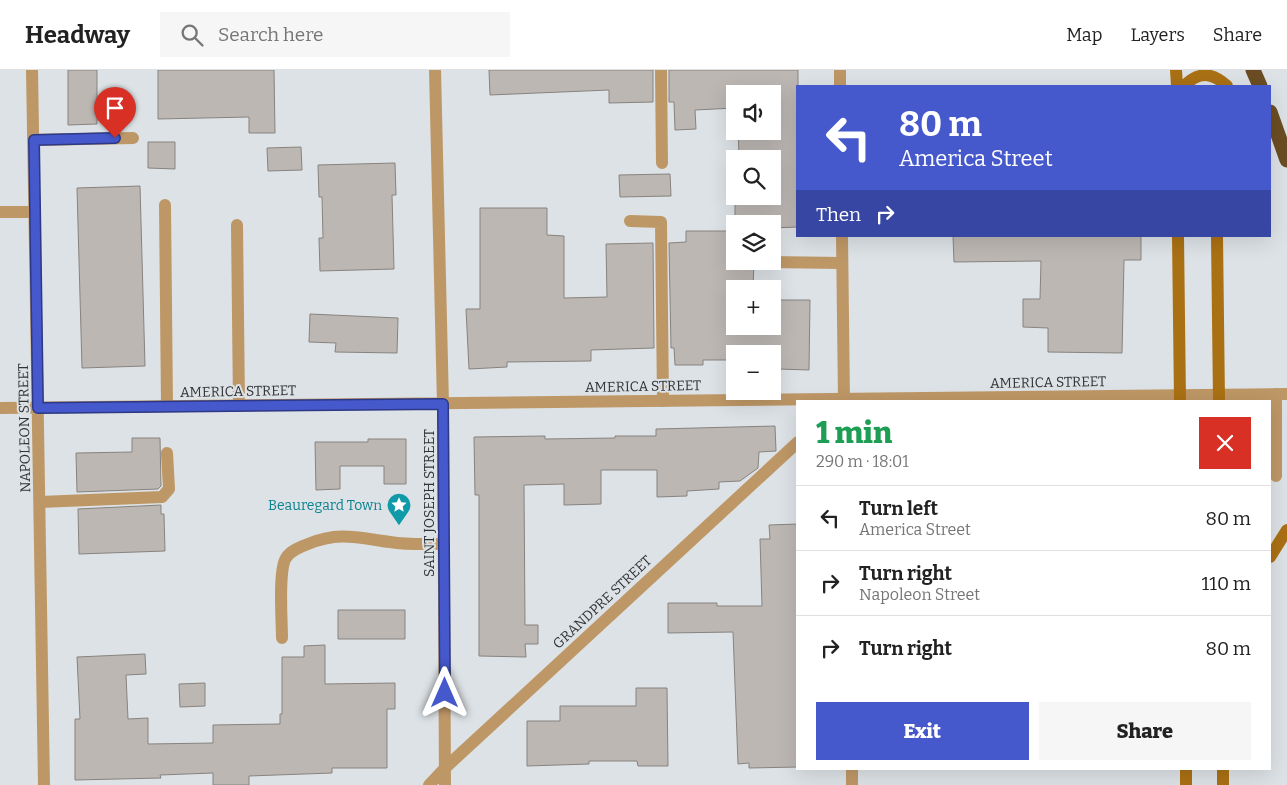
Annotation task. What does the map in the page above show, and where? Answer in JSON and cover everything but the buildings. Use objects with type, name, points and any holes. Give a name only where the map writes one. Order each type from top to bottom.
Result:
[{"type":"highway","points":[[1253,70],[1260,85]]},
{"type":"highway","points":[[1271,115],[1287,160]]},
{"type":"main road","points":[[1176,70],[1177,85]]},
{"type":"main road","points":[[1185,85],[1194,78],[1210,75],[1216,77],[1226,85]]},
{"type":"main road","points":[[1178,237],[1180,398]]},
{"type":"main road","points":[[1218,237],[1219,397]]},
{"type":"main road","points":[[1271,554],[1287,530]]},
{"type":"main road","points":[[1186,770],[1186,785]]},
{"type":"main road","points":[[1223,770],[1223,785]]},
{"type":"street","name":"NAPOLEON STREET","points":[[32,70],[44,785]]},
{"type":"street","name":"SAINT JOSEPH STREET","points":[[435,70],[443,404],[445,785]]},
{"type":"street","points":[[661,70],[662,163]]},
{"type":"street","points":[[840,70],[840,85]]},
{"type":"street","points":[[34,140],[133,138]]},
{"type":"street","points":[[165,205],[167,406]]},
{"type":"street","points":[[0,212],[35,212]]},
{"type":"street","points":[[630,221],[661,222],[663,401]]},
{"type":"street","points":[[237,226],[239,406]]},
{"type":"street","points":[[842,237],[843,400]]},
{"type":"street","points":[[781,262],[842,263]]},
{"type":"street","points":[[1276,476],[1281,394]]},
{"type":"street","name":"AMERICA STREET","points":[[843,400],[1180,398],[1281,394]]},
{"type":"street","name":"AMERICA STREET","points":[[0,408],[796,400]]},
{"type":"street","name":"GRANDPRE STREET","points":[[429,785],[445,768],[796,444]]},
{"type":"street","points":[[40,502],[162,497],[169,489],[166,453]]},
{"type":"street","points":[[282,638],[282,574],[285,558],[297,548],[317,540],[340,536],[368,537],[398,543],[444,544]]},
{"type":"street","points":[[852,770],[852,785]]},
{"type":"place","name":"Beauregard Town","points":[[399,526]]},
{"type":"route","points":[[115,138],[34,140],[38,408],[443,404],[445,693]]}]
